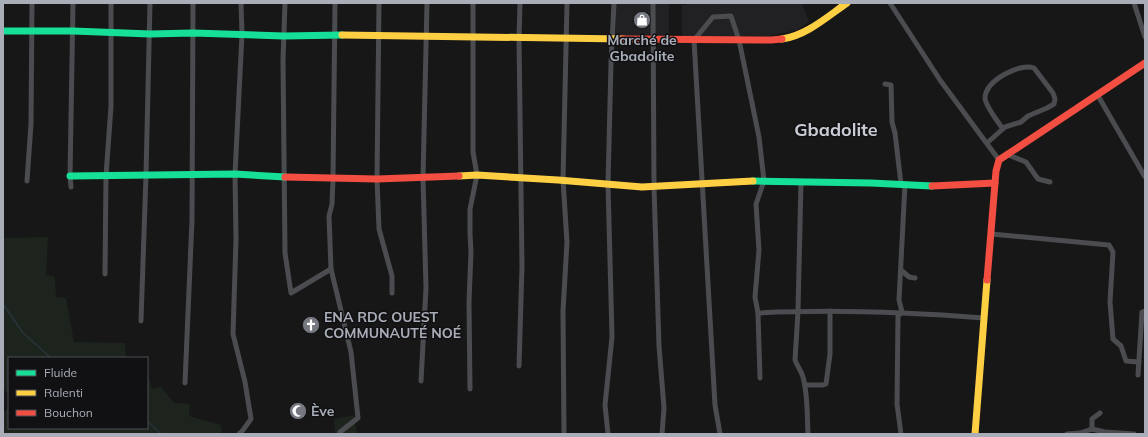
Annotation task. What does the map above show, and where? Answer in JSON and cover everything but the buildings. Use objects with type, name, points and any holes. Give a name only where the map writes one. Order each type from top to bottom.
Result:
[{"type":"street","points":[[27,181],[31,132],[32,3]]},
{"type":"street","points":[[72,187],[70,176],[73,3]]},
{"type":"street","points":[[105,274],[106,176],[111,106],[111,3]]},
{"type":"street","points":[[141,321],[150,3]]},
{"type":"street","points":[[185,383],[192,220],[193,3]]},
{"type":"street","points":[[238,434],[251,419],[245,382],[234,334],[236,239],[235,174],[242,34],[241,3]]},
{"type":"street","points":[[285,3],[285,253],[291,293],[331,269]]},
{"type":"street","points":[[335,3],[333,178],[332,204],[329,216],[331,269],[351,352],[358,418],[340,432]]},
{"type":"street","points":[[379,3],[377,179],[379,229],[392,276],[392,293]]},
{"type":"street","points":[[421,381],[426,288],[423,178],[427,3]]},
{"type":"street","points":[[470,389],[469,302],[472,252],[470,209],[477,175],[473,152],[473,3]]},
{"type":"street","points":[[519,366],[522,266],[520,178],[520,3]]},
{"type":"street","points":[[564,434],[563,311],[567,242],[563,180],[568,3]]},
{"type":"street","points":[[608,434],[605,405],[612,337],[608,184],[614,3]]},
{"type":"street","points":[[653,3],[654,187],[659,346],[664,408],[662,434]]},
{"type":"street","points":[[3,31],[73,31],[150,34],[193,33],[284,36],[379,35],[567,39],[771,40],[788,38],[805,31],[847,3]]},
{"type":"street","points":[[890,3],[940,80],[999,160]]},
{"type":"street","points":[[1134,3],[1145,37]]},
{"type":"street","points":[[720,434],[714,405],[694,40],[713,17],[731,16],[739,40],[759,137],[764,181],[756,204],[759,250],[755,297],[758,313],[760,378]]},
{"type":"street","points":[[974,434],[996,171],[999,160],[1145,63]]},
{"type":"street","points":[[987,143],[1003,129],[1021,122],[1028,116],[1054,104],[1055,99],[1053,93],[1034,68],[1024,66],[1017,68],[1000,77],[987,90],[985,98],[986,103],[1003,129]]},
{"type":"street","points":[[885,84],[891,85],[892,122],[903,184],[899,300],[902,312]]},
{"type":"street","points":[[1097,94],[1145,177]]},
{"type":"street","points":[[1006,154],[1026,162],[1038,179],[1050,182]]},
{"type":"street","points":[[70,176],[235,174],[377,179],[477,175],[563,180],[642,187],[764,181],[938,186],[995,183]]},
{"type":"street","points":[[801,182],[798,311],[795,360],[797,367],[803,375],[805,385],[808,434]]},
{"type":"street","points":[[991,234],[1109,245],[1113,252],[1110,302],[1113,338],[1121,346],[1126,361],[1139,362]]},
{"type":"street","points":[[901,270],[909,276],[915,278]]},
{"type":"street","points":[[758,313],[798,311],[902,312],[984,318]]},
{"type":"street","points":[[805,385],[826,384],[830,354],[830,311]]},
{"type":"street","points":[[1138,375],[1142,312],[1145,311]]},
{"type":"street","points":[[901,434],[897,404],[898,316],[902,312]]},
{"type":"street","points":[[1092,429],[1092,419],[1100,413]]},
{"type":"street","points":[[1067,434],[1080,433],[1092,429],[1105,432],[1134,434]]},
{"type":"shaded area","name":"Marché de Gbadolite","points":[[616,3],[669,3],[669,38],[615,37]]},
{"type":"shaded area","points":[[687,3],[802,3],[809,22],[797,30],[769,36],[682,36],[682,5],[686,5]]},
{"type":"shaded area","points":[[48,237],[46,275],[55,277],[56,297],[66,298],[74,342],[125,343],[126,357],[8,357],[8,394],[3,388],[3,238]]},
{"type":"shaded area","points":[[148,375],[152,389],[161,387],[174,403],[190,404],[189,416],[221,425],[222,434],[3,434],[3,413],[8,408],[8,429],[148,429]]},
{"type":"shaded area","points":[[354,415],[357,434],[335,434],[334,419]]},
{"type":"waterway","points":[[3,304],[23,333],[50,357]]},
{"type":"waterway","points":[[148,422],[161,434]]},
{"type":"traffic: fast","points":[[3,31],[73,31],[150,34],[193,33],[284,36],[342,35]]},
{"type":"traffic: fast","points":[[70,176],[235,174],[285,177]]},
{"type":"traffic: fast","points":[[753,181],[871,183],[932,186]]},
{"type":"traffic: slow","points":[[782,39],[808,30],[847,3]]},
{"type":"traffic: slow","points":[[342,35],[623,39]]},
{"type":"traffic: slow","points":[[459,176],[477,175],[642,187],[753,181]]},
{"type":"traffic: slow","points":[[975,434],[987,280]]},
{"type":"traffic: jam","points":[[623,39],[782,39]]},
{"type":"traffic: jam","points":[[987,280],[996,171],[999,160],[1145,63]]},
{"type":"traffic: jam","points":[[285,177],[377,179],[459,176]]},
{"type":"traffic: jam","points":[[932,186],[995,183]]},
{"type":"place","name":"Marché de Gbadolite","points":[[642,20]]},
{"type":"place","name":"ENA RDC OUEST COMMUNAUTÉ NOÉ","points":[[311,325]]},
{"type":"place","name":"Ève","points":[[298,411]]},
{"type":"district","name":"Gbadolite","points":[[836,129]]}]
